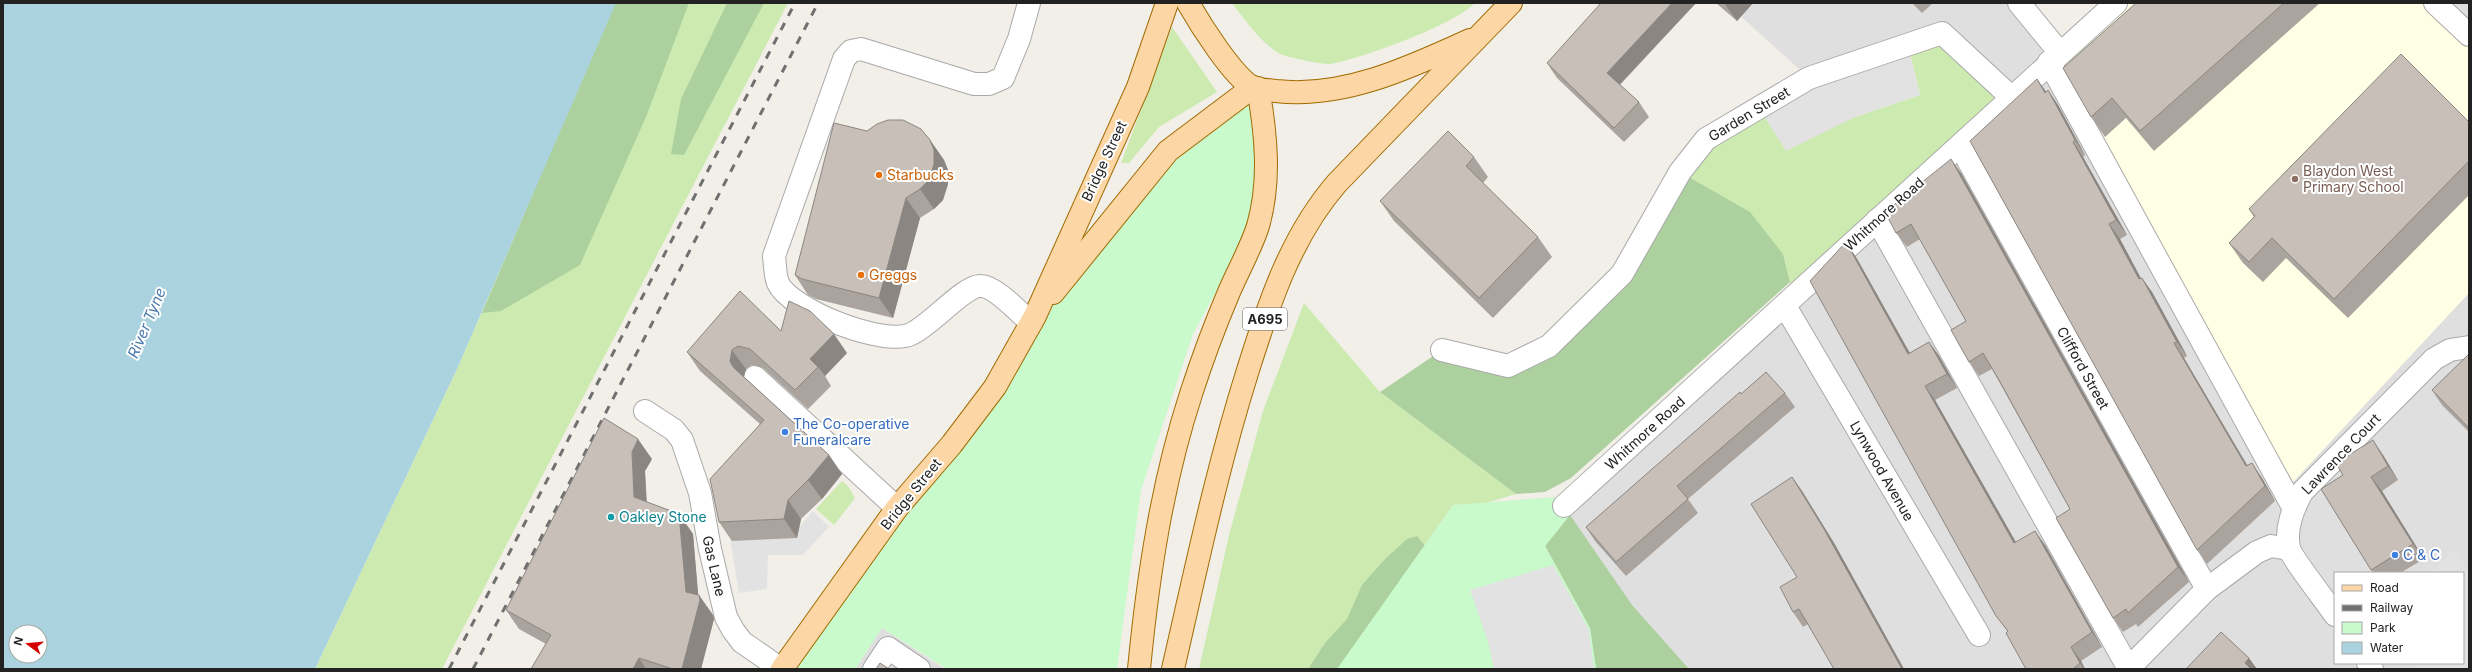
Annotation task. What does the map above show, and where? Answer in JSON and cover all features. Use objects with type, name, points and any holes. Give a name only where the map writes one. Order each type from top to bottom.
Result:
[{"type":"main road","name":"Bridge Street","points":[[781,669],[897,508],[952,444],[995,386],[1033,319],[1138,87],[1167,3]]},
{"type":"main road","points":[[1188,3],[1221,53],[1255,88],[1292,92],[1319,91],[1344,86],[1407,68],[1482,34],[1511,3]]},
{"type":"main road","name":"A695","points":[[1173,669],[1208,513],[1235,411],[1275,289],[1298,237],[1318,205],[1337,183],[1482,34]]},
{"type":"main road","name":"Bridge Street","points":[[1033,319],[1168,151],[1255,88]]},
{"type":"main road","name":"A695","points":[[1139,669],[1146,598],[1168,477],[1191,395],[1217,319],[1258,226],[1266,181],[1266,157],[1264,125],[1255,88]]},
{"type":"street","points":[[1029,3],[1019,39],[1003,78],[989,84],[974,84],[861,49],[851,51],[844,59],[774,256],[778,284],[802,307],[848,327],[882,337],[911,335],[937,317],[969,289],[980,286],[990,287],[1033,319]]},
{"type":"street","points":[[2019,3],[2054,58],[2294,507]]},
{"type":"street","name":"Whitmore Road","points":[[1564,506],[2116,3]]},
{"type":"street","points":[[2435,3],[2469,35]]},
{"type":"street","name":"Garden Street","points":[[1442,350],[1508,366],[1549,346],[1622,274],[1680,172],[1706,139],[1809,78],[1942,33],[2012,98]]},
{"type":"street","name":"Clifford Street","points":[[1960,146],[2207,589]]},
{"type":"street","points":[[1877,220],[2128,669],[2207,589],[2257,552],[2271,546],[2289,549],[2334,614]]},
{"type":"street","name":"Lynwood Avenue","points":[[1785,306],[1978,635]]},
{"type":"street","name":"Lawrence Court","points":[[2289,549],[2288,530],[2294,507],[2302,492],[2434,359],[2450,350],[2469,347]]},
{"type":"street","points":[[755,377],[897,508]]},
{"type":"street","name":"Gas Lane","points":[[645,412],[674,430],[682,440],[700,493],[712,557],[726,617],[742,642],[781,669]]},
{"type":"street","points":[[874,669],[888,648],[918,669]]},
{"type":"shaded area","points":[[1726,3],[2017,3],[2060,53],[2116,3],[2469,3],[2469,669],[1337,669],[1453,505],[1558,497],[1877,220],[1942,33],[1809,78]]},
{"type":"shaded area","name":"Blaydon West Primary School","points":[[2128,3],[2422,3],[2469,47],[2469,293],[2293,482],[2056,64]]},
{"type":"shaded area","points":[[1908,45],[1920,95],[1855,117],[1786,151],[1759,108]]},
{"type":"shaded area","points":[[813,511],[829,527],[803,555],[768,555],[767,589],[739,593],[730,538],[791,537]]},
{"type":"shaded area","points":[[2453,550],[2469,571],[2469,665],[2465,669],[2420,669],[2417,664],[2464,664],[2464,572],[2432,572]]},
{"type":"shaded area","points":[[1553,565],[1589,630],[1594,669],[1494,669],[1488,642],[1470,590]]},
{"type":"shaded area","points":[[882,628],[945,669],[855,669]]},
{"type":"green space","points":[[614,3],[689,3],[646,117],[580,265],[501,311],[482,313]]},
{"type":"green space","points":[[616,3],[788,3],[442,669],[315,669],[457,369]]},
{"type":"green space","points":[[727,3],[764,3],[684,155],[671,154],[681,99]]},
{"type":"green space","points":[[1232,3],[1475,3],[1464,12],[1448,21],[1407,40],[1346,61],[1331,64],[1280,54],[1260,38]]},
{"type":"green space","points":[[1172,27],[1217,92],[1159,127],[1129,163],[1121,163]]},
{"type":"green space","points":[[1942,33],[2012,98],[1800,291],[1790,282],[1783,254],[1680,172],[1759,108],[1855,117],[1920,95],[1908,45]]},
{"type":"green space","points":[[1255,85],[1277,149],[1275,183],[1193,334],[1141,490],[1117,669],[947,669],[882,628],[855,669],[782,669],[1042,310],[1168,151]]},
{"type":"green space","points":[[1680,172],[1750,212],[1783,254],[1790,282],[1571,478],[1545,492],[1516,494],[1380,392],[1442,350],[1508,366],[1622,274]]},
{"type":"green space","points":[[1304,303],[1380,392],[1516,494],[1486,503],[1453,505],[1337,669],[1199,669],[1229,535],[1263,411]]},
{"type":"green space","points":[[842,481],[848,486],[855,498],[834,525],[816,509]]},
{"type":"green space","points":[[1558,497],[1570,515],[1545,546],[1590,628],[1596,669],[1337,669],[1453,505]]},
{"type":"green space","points":[[1570,515],[1632,605],[1689,669],[1596,669],[1590,628],[1545,546]]},
{"type":"green space","points":[[1417,536],[1435,558],[1408,669],[1308,669],[1325,643],[1347,619],[1362,585],[1385,559],[1407,539]]},
{"type":"water","name":"River Tyne","points":[[3,3],[616,3],[457,369],[315,669],[3,669]]},
{"type":"building","points":[[1601,3],[1672,3],[1607,73],[1639,102],[1614,128],[1547,63]]},
{"type":"building","points":[[2136,3],[2284,3],[2140,131],[2112,98],[2091,117],[2063,68]]},
{"type":"building","points":[[2401,54],[2469,122],[2469,161],[2334,299],[2272,238],[2249,262],[2229,243],[2255,216],[2249,209]]},
{"type":"building","points":[[2037,79],[2045,93],[2048,90],[2075,140],[2073,142],[2116,220],[2109,224],[2139,279],[2142,278],[2177,342],[2174,343],[2246,466],[2252,463],[2265,486],[2197,550],[1970,141]]},
{"type":"building","points":[[888,120],[903,120],[921,129],[930,140],[934,150],[934,164],[929,180],[920,189],[906,198],[879,298],[802,279],[795,275],[834,123],[867,131],[877,124]]},
{"type":"building","points":[[1448,131],[1474,157],[1466,166],[1538,237],[1479,298],[1380,201]]},
{"type":"building","points":[[1951,159],[2178,567],[2128,613],[2126,609],[2113,618],[2056,518],[2070,509],[1999,380],[1983,353],[1969,362],[1951,330],[1966,321],[1911,224],[1896,233],[1885,212]]},
{"type":"building","points":[[1846,242],[1908,354],[1929,342],[1947,374],[1925,386],[2014,543],[2035,531],[2092,632],[2071,647],[2080,663],[2073,669],[2026,669],[2006,633],[2008,631],[1996,616],[1810,281]]},
{"type":"building","name":"The Co-operative Funeralcare","points":[[740,291],[781,331],[789,301],[810,311],[834,334],[810,359],[818,367],[795,390],[750,349],[738,346],[732,350],[730,361],[733,367],[829,455],[808,480],[788,500],[784,519],[719,522],[710,479],[764,420],[687,352]]},
{"type":"building","points":[[2469,354],[2469,428],[2432,390]]},
{"type":"building","points":[[1766,372],[1785,393],[1677,486],[1688,499],[1616,562],[1586,527],[1740,392],[1741,394]]},
{"type":"building","points":[[604,418],[638,439],[632,452],[634,497],[679,514],[686,592],[699,595],[700,600],[682,669],[673,669],[639,658],[633,669],[531,669],[551,635],[506,610]]},
{"type":"building","points":[[2373,440],[2388,466],[2371,477],[2413,544],[2371,570],[2321,489],[2343,475],[2336,463]]},
{"type":"building","points":[[1792,477],[1824,529],[1902,669],[1834,669],[1799,609],[1793,612],[1780,587],[1797,577],[1751,504]]},
{"type":"building","points":[[2221,632],[2249,658],[2245,663],[2251,669],[2186,669]]},
{"type":"building","points":[[880,663],[889,669],[876,669]]},
{"type":"railway","points":[[449,669],[795,3]]},
{"type":"railway","points":[[473,669],[818,3]]},
{"type":"place","name":"Starbucks","points":[[879,175]]},
{"type":"place","name":"Blaydon West Primary School","points":[[2295,179]]},
{"type":"place","name":"Greggs","points":[[861,275]]},
{"type":"place","name":"The Co-operative Funeralcare","points":[[785,432]]},
{"type":"place","name":"Oakley Stone","points":[[611,517]]},
{"type":"place","name":"C & C","points":[[2395,555]]}]
